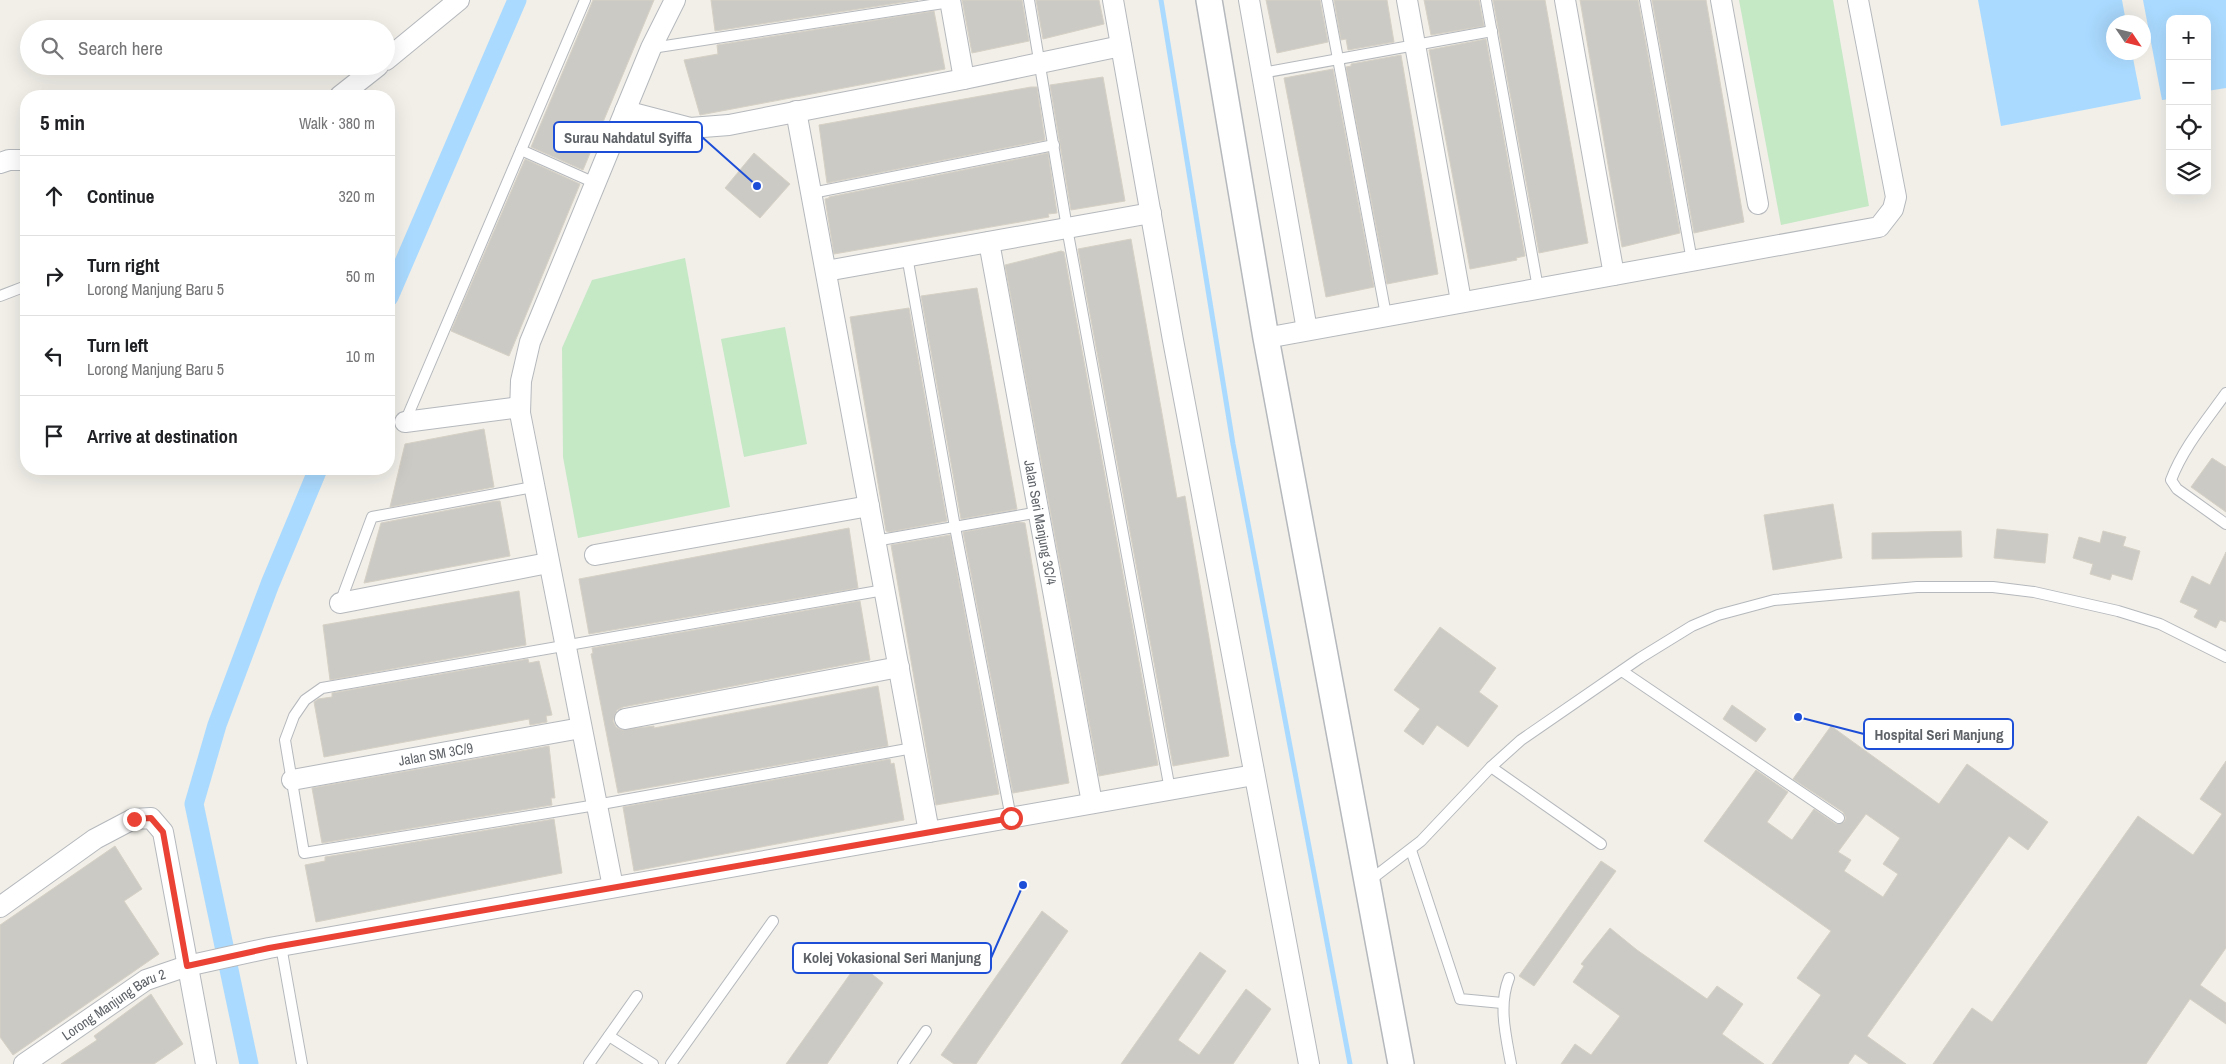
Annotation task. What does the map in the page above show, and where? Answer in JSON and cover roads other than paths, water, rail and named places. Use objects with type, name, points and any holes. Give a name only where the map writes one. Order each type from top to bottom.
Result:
[{"type":"street","points":[[395,53],[459,0]]},
{"type":"street","points":[[613,888],[533,487],[520,407],[521,381],[530,342],[651,48],[675,0]]},
{"type":"street","points":[[1209,0],[1266,338],[1401,1064]]},
{"type":"street","points":[[1249,0],[1307,330]]},
{"type":"street","points":[[1408,0],[1462,301]]},
{"type":"street","points":[[1565,0],[1614,275]]},
{"type":"street","points":[[1721,0],[1758,204]]},
{"type":"street","points":[[1266,338],[1879,227],[1894,209],[1896,197],[1858,0]]},
{"type":"street","points":[[950,1],[964,79]]},
{"type":"street","points":[[1119,1],[1121,46],[1254,775],[1309,1064]]},
{"type":"street","points":[[625,111],[690,128],[729,125],[1121,46]]},
{"type":"street","points":[[348,90],[367,75]]},
{"type":"street","points":[[796,112],[929,832]]},
{"type":"street","points":[[0,163],[9,160],[20,160]]},
{"type":"street","points":[[826,271],[1151,213]]},
{"type":"street","name":"Jalan Seri Manjung 3C/4","points":[[989,242],[1092,803]]},
{"type":"street","points":[[405,422],[520,407]]},
{"type":"street","points":[[594,555],[869,506]]},
{"type":"street","points":[[340,604],[548,563]]},
{"type":"street","points":[[625,719],[899,667]]},
{"type":"street","name":"Jalan SM 3C/9","points":[[292,780],[581,728]]},
{"type":"street","name":"Lorong Manjung Baru 2","points":[[24,1064],[146,980],[187,966],[275,947],[1254,775]]},
{"type":"street","points":[[0,907],[95,839],[134,819],[151,818],[163,832],[206,1064]]},
{"type":"lane","points":[[405,422],[585,0]]},
{"type":"lane","points":[[1029,0],[1067,228],[1170,790]]},
{"type":"lane","points":[[1327,0],[1386,315]]},
{"type":"lane","points":[[1486,0],[1538,288]]},
{"type":"lane","points":[[1645,0],[1692,261]]},
{"type":"lane","points":[[651,48],[950,1]]},
{"type":"lane","points":[[1262,73],[1492,31]]},
{"type":"lane","points":[[812,193],[1054,146]]},
{"type":"lane","points":[[521,150],[595,183]]},
{"type":"lane","points":[[907,256],[955,527],[1011,818]]},
{"type":"lane","points":[[0,296],[20,288]]},
{"type":"lane","points":[[2226,393],[2194,438],[2176,467],[2171,480],[2177,489],[2226,524]]},
{"type":"lane","points":[[340,604],[372,517],[533,487]]},
{"type":"lane","points":[[876,541],[1039,512]]},
{"type":"lane","points":[[1368,881],[1411,850],[1491,767],[1520,740],[1692,626],[1718,615],[1774,600],[1917,587],[1993,587],[2034,592],[2100,607],[2160,624],[2226,657]]},
{"type":"lane","points":[[884,590],[322,688],[304,700],[294,716],[285,740],[304,853],[596,805],[914,748]]},
{"type":"lane","points":[[1622,671],[1839,818]]},
{"type":"lane","points":[[1491,767],[1602,844]]},
{"type":"lane","points":[[1411,850],[1460,999],[1502,1003]]},
{"type":"lane","points":[[671,1064],[772,921]]},
{"type":"lane","points":[[275,947],[302,1064]]},
{"type":"lane","points":[[1509,978],[1504,990],[1502,1003],[1511,1064]]},
{"type":"lane","points":[[589,1064],[637,996]]},
{"type":"lane","points":[[903,1064],[926,1031]]},
{"type":"lane","points":[[609,1036],[653,1064]]},
{"type":"water","points":[[1978,0],[2122,0],[2125,15],[2106,15],[2106,60],[2133,60],[2141,99],[2001,126]]},
{"type":"water","points":[[2143,0],[2226,0],[2226,88],[2211,90],[2211,15],[2166,15],[2166,100],[2162,100],[2151,42],[2151,15],[2146,15]]},
{"type":"waterway","points":[[395,283],[517,0]]},
{"type":"waterway","points":[[1161,0],[1233,444],[1350,1064]]},
{"type":"waterway","points":[[249,1064],[194,804],[217,725],[270,584],[315,475]]},
{"type":"place","name":"Surau Nahdatul Syiffa","points":[[757,186]]},
{"type":"place","name":"Hospital Seri Manjung","points":[[1798,717]]},
{"type":"place","name":"Kolej Vokasional Seri Manjung","points":[[1023,885]]}]
